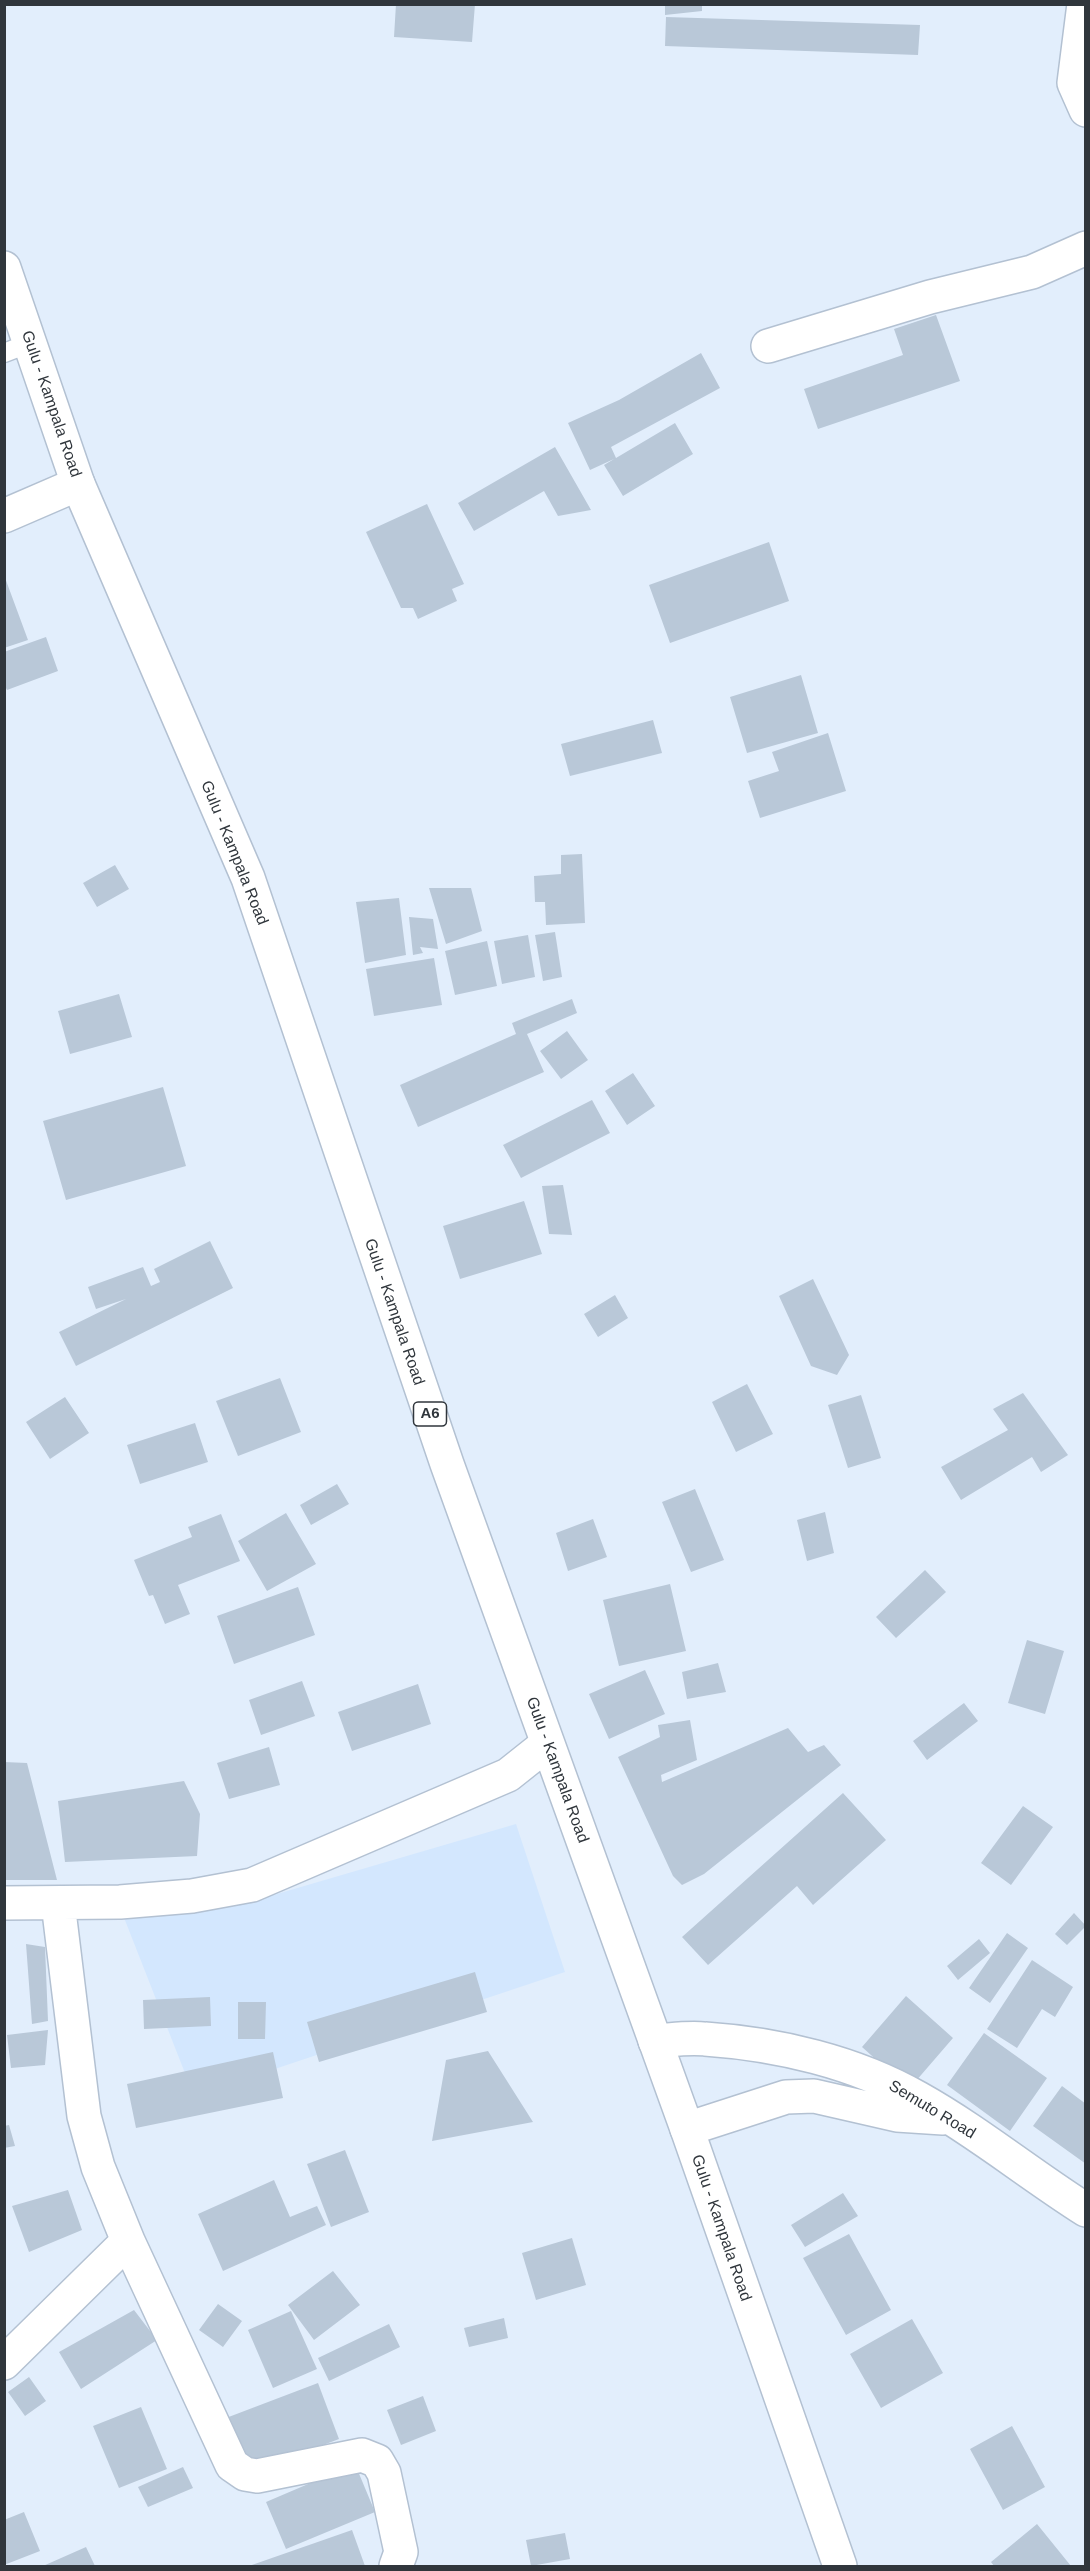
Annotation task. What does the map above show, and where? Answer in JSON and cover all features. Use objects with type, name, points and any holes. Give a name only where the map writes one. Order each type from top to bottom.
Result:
[{"type":"main road","points":[[1084,4],[1074,83],[1086,110]]},
{"type":"main road","points":[[768,346],[930,297],[1032,272],[1086,248]]},
{"type":"main road","name":"Gulu - Kampala Road","points":[[4,268],[17,348],[248,878],[363,1222],[547,1744],[687,2129],[840,2566]]},
{"type":"main road","points":[[4,516],[78,484]]},
{"type":"main road","points":[[4,1903],[120,1902],[192,1896],[252,1885],[508,1775],[547,1744]]},
{"type":"main road","points":[[58,1903],[84,2116],[99,2167],[128,2241],[232,2465],[245,2475],[257,2476],[362,2455],[377,2461],[384,2473],[401,2552],[396,2566]]},
{"type":"main road","name":"Semuto Road","points":[[655,2041],[703,2038],[784,2050],[874,2077],[918,2098],[1086,2210]]},
{"type":"main road","points":[[687,2129],[786,2097],[814,2096],[897,2115],[951,2119]]},
{"type":"main road","points":[[4,2362],[128,2241]]},
{"type":"shaded area","points":[[516,1824],[565,1972],[194,2096],[121,1910],[236,1906]]},
{"type":"building","points":[[396,4],[475,4],[472,42],[394,37]]},
{"type":"building","points":[[665,4],[702,4],[702,11],[665,15]]},
{"type":"building","points":[[666,17],[920,25],[918,55],[665,46]]},
{"type":"building","points":[[936,315],[960,381],[818,429],[804,389],[903,355],[894,329]]},
{"type":"building","points":[[701,353],[720,388],[611,447],[616,458],[675,423],[693,454],[623,496],[604,465],[614,459],[590,470],[568,423],[619,400]]},
{"type":"building","points":[[555,447],[591,510],[558,516],[544,491],[474,531],[458,503]]},
{"type":"building","points":[[427,504],[464,584],[452,589],[457,601],[418,619],[413,608],[401,608],[366,532]]},
{"type":"building","points":[[769,542],[789,601],[670,643],[649,585]]},
{"type":"building","points":[[4,575],[28,640],[4,648]]},
{"type":"building","points":[[46,637],[58,671],[7,690],[4,684],[4,652]]},
{"type":"building","points":[[801,675],[818,733],[747,753],[730,697]]},
{"type":"building","points":[[653,720],[662,753],[570,776],[561,744]]},
{"type":"building","points":[[828,733],[846,791],[760,818],[748,781],[779,771],[772,752]]},
{"type":"building","points":[[582,854],[585,923],[546,925],[545,902],[535,902],[534,876],[561,874],[561,855]]},
{"type":"building","points":[[115,865],[129,889],[97,907],[83,883]]},
{"type":"building","points":[[429,888],[471,888],[482,931],[446,944]]},
{"type":"building","points":[[399,898],[406,955],[365,963],[356,902]]},
{"type":"building","points":[[409,917],[433,919],[438,949],[420,947],[423,953],[413,955]]},
{"type":"building","points":[[555,932],[562,977],[543,981],[535,935]]},
{"type":"building","points":[[528,935],[535,977],[502,984],[494,941]]},
{"type":"building","points":[[487,941],[497,986],[455,995],[445,951]]},
{"type":"building","points":[[434,958],[442,1005],[374,1016],[366,969]]},
{"type":"building","points":[[119,994],[132,1037],[70,1054],[58,1011]]},
{"type":"building","points":[[572,999],[577,1013],[527,1034],[544,1072],[418,1127],[400,1085],[516,1034],[512,1023]]},
{"type":"building","points":[[567,1031],[588,1060],[561,1079],[540,1051]]},
{"type":"building","points":[[633,1073],[655,1106],[627,1125],[605,1091]]},
{"type":"building","points":[[163,1087],[186,1166],[66,1200],[43,1121]]},
{"type":"building","points":[[592,1100],[610,1133],[521,1178],[503,1145]]},
{"type":"building","points":[[563,1185],[572,1235],[549,1234],[542,1186]]},
{"type":"building","points":[[524,1201],[542,1254],[460,1279],[443,1226]]},
{"type":"building","points":[[210,1241],[233,1288],[76,1366],[59,1332],[126,1299],[96,1309],[88,1287],[143,1267],[151,1286],[160,1282],[154,1269]]},
{"type":"building","points":[[813,1279],[849,1355],[837,1375],[811,1366],[779,1296]]},
{"type":"building","points":[[615,1295],[628,1318],[598,1337],[584,1314]]},
{"type":"building","points":[[280,1378],[301,1432],[238,1456],[216,1401]]},
{"type":"building","points":[[747,1384],[773,1434],[736,1452],[712,1402]]},
{"type":"building","points":[[1023,1393],[1068,1455],[1041,1472],[1032,1457],[961,1500],[941,1467],[1008,1430],[993,1409]]},
{"type":"building","points":[[861,1395],[881,1458],[848,1468],[828,1405]]},
{"type":"building","points":[[65,1397],[89,1433],[50,1459],[26,1422]]},
{"type":"building","points":[[195,1423],[208,1462],[140,1484],[127,1445]]},
{"type":"building","points":[[337,1484],[349,1504],[311,1525],[300,1505]]},
{"type":"building","points":[[695,1489],[724,1560],[691,1572],[662,1502]]},
{"type":"building","points":[[825,1512],[834,1553],[807,1561],[797,1520]]},
{"type":"building","points":[[286,1513],[316,1564],[267,1591],[238,1541]]},
{"type":"building","points":[[221,1514],[240,1561],[178,1585],[190,1614],[165,1624],[153,1595],[149,1596],[134,1560],[192,1537],[188,1527]]},
{"type":"building","points":[[593,1519],[607,1557],[568,1571],[556,1533]]},
{"type":"building","points":[[925,1570],[946,1592],[896,1638],[876,1617]]},
{"type":"building","points":[[670,1584],[686,1651],[619,1666],[603,1600]]},
{"type":"building","points":[[298,1587],[315,1635],[234,1664],[217,1616]]},
{"type":"building","points":[[1027,1640],[1064,1651],[1045,1714],[1008,1703]]},
{"type":"building","points":[[718,1663],[726,1692],[687,1699],[682,1672]]},
{"type":"building","points":[[645,1670],[665,1714],[609,1739],[589,1694]]},
{"type":"building","points":[[302,1681],[315,1716],[261,1735],[249,1700]]},
{"type":"building","points":[[418,1684],[431,1724],[352,1751],[338,1712]]},
{"type":"building","points":[[964,1703],[978,1721],[927,1760],[913,1741]]},
{"type":"building","points":[[690,1720],[697,1760],[661,1775],[662,1782],[788,1728],[808,1752],[824,1745],[841,1765],[704,1874],[682,1885],[673,1876],[618,1757],[660,1737],[658,1725]]},
{"type":"building","points":[[269,1747],[280,1785],[229,1799],[217,1763]]},
{"type":"building","points":[[4,1762],[27,1763],[57,1880],[4,1880]]},
{"type":"building","points":[[184,1781],[200,1814],[197,1856],[65,1862],[58,1801]]},
{"type":"building","points":[[843,1793],[886,1840],[813,1905],[797,1886],[708,1965],[682,1937]]},
{"type":"building","points":[[1023,1806],[1053,1827],[1011,1885],[981,1863]]},
{"type":"building","points":[[1074,1913],[1086,1926],[1067,1945],[1055,1934]]},
{"type":"building","points":[[1007,1933],[1028,1948],[990,2003],[969,1988]]},
{"type":"building","points":[[979,1939],[990,1953],[958,1980],[947,1966]]},
{"type":"building","points":[[26,1944],[45,1947],[48,2021],[32,2024]]},
{"type":"building","points":[[1032,1960],[1073,1987],[1055,2017],[1042,2009],[1017,2048],[987,2029]]},
{"type":"building","points":[[475,1972],[487,2012],[319,2062],[307,2022]]},
{"type":"building","points":[[906,1996],[953,2038],[909,2089],[862,2047]]},
{"type":"building","points":[[210,1997],[211,2026],[144,2029],[143,2000]]},
{"type":"building","points":[[238,2002],[266,2002],[265,2039],[238,2039]]},
{"type":"building","points":[[48,2030],[45,2065],[11,2068],[7,2035]]},
{"type":"building","points":[[984,2033],[1047,2078],[1010,2131],[947,2085]]},
{"type":"building","points":[[488,2051],[533,2122],[432,2141],[446,2060]]},
{"type":"building","points":[[273,2052],[283,2098],[136,2128],[127,2084]]},
{"type":"building","points":[[1062,2086],[1086,2104],[1086,2164],[1033,2126]]},
{"type":"building","points":[[9,2125],[15,2146],[4,2148],[4,2126]]},
{"type":"building","points":[[345,2150],[369,2212],[331,2227],[307,2164]]},
{"type":"building","points":[[274,2180],[290,2217],[317,2206],[326,2225],[223,2271],[198,2214]]},
{"type":"building","points":[[68,2190],[82,2230],[29,2252],[12,2206]]},
{"type":"building","points":[[843,2193],[858,2216],[805,2247],[791,2225]]},
{"type":"building","points":[[849,2234],[891,2310],[846,2335],[803,2258]]},
{"type":"building","points":[[572,2238],[586,2285],[536,2300],[522,2253]]},
{"type":"building","points":[[333,2271],[360,2305],[314,2340],[288,2305]]},
{"type":"building","points":[[218,2304],[242,2321],[223,2347],[199,2330]]},
{"type":"building","points":[[134,2310],[157,2340],[81,2389],[59,2352]]},
{"type":"building","points":[[291,2311],[317,2369],[273,2388],[248,2330]]},
{"type":"building","points":[[504,2318],[508,2338],[469,2347],[464,2328]]},
{"type":"building","points":[[912,2319],[943,2373],[881,2408],[850,2354]]},
{"type":"building","points":[[389,2324],[400,2347],[329,2381],[318,2358]]},
{"type":"building","points":[[29,2377],[46,2401],[25,2416],[8,2392]]},
{"type":"building","points":[[318,2383],[339,2439],[247,2474],[226,2418]]},
{"type":"building","points":[[423,2396],[436,2431],[401,2445],[387,2410]]},
{"type":"building","points":[[141,2407],[167,2469],[119,2488],[93,2426]]},
{"type":"building","points":[[1012,2426],[1045,2487],[1003,2510],[970,2449]]},
{"type":"building","points":[[355,2464],[375,2512],[286,2549],[266,2502]]},
{"type":"building","points":[[183,2467],[193,2488],[148,2507],[138,2487]]},
{"type":"building","points":[[24,2512],[40,2551],[4,2565],[4,2520]]},
{"type":"building","points":[[1037,2524],[1071,2566],[994,2566],[991,2562]]},
{"type":"building","points":[[352,2530],[365,2566],[249,2566]]},
{"type":"building","points":[[565,2533],[570,2559],[531,2566],[526,2540]]},
{"type":"building","points":[[86,2547],[95,2566],[43,2566]]}]
